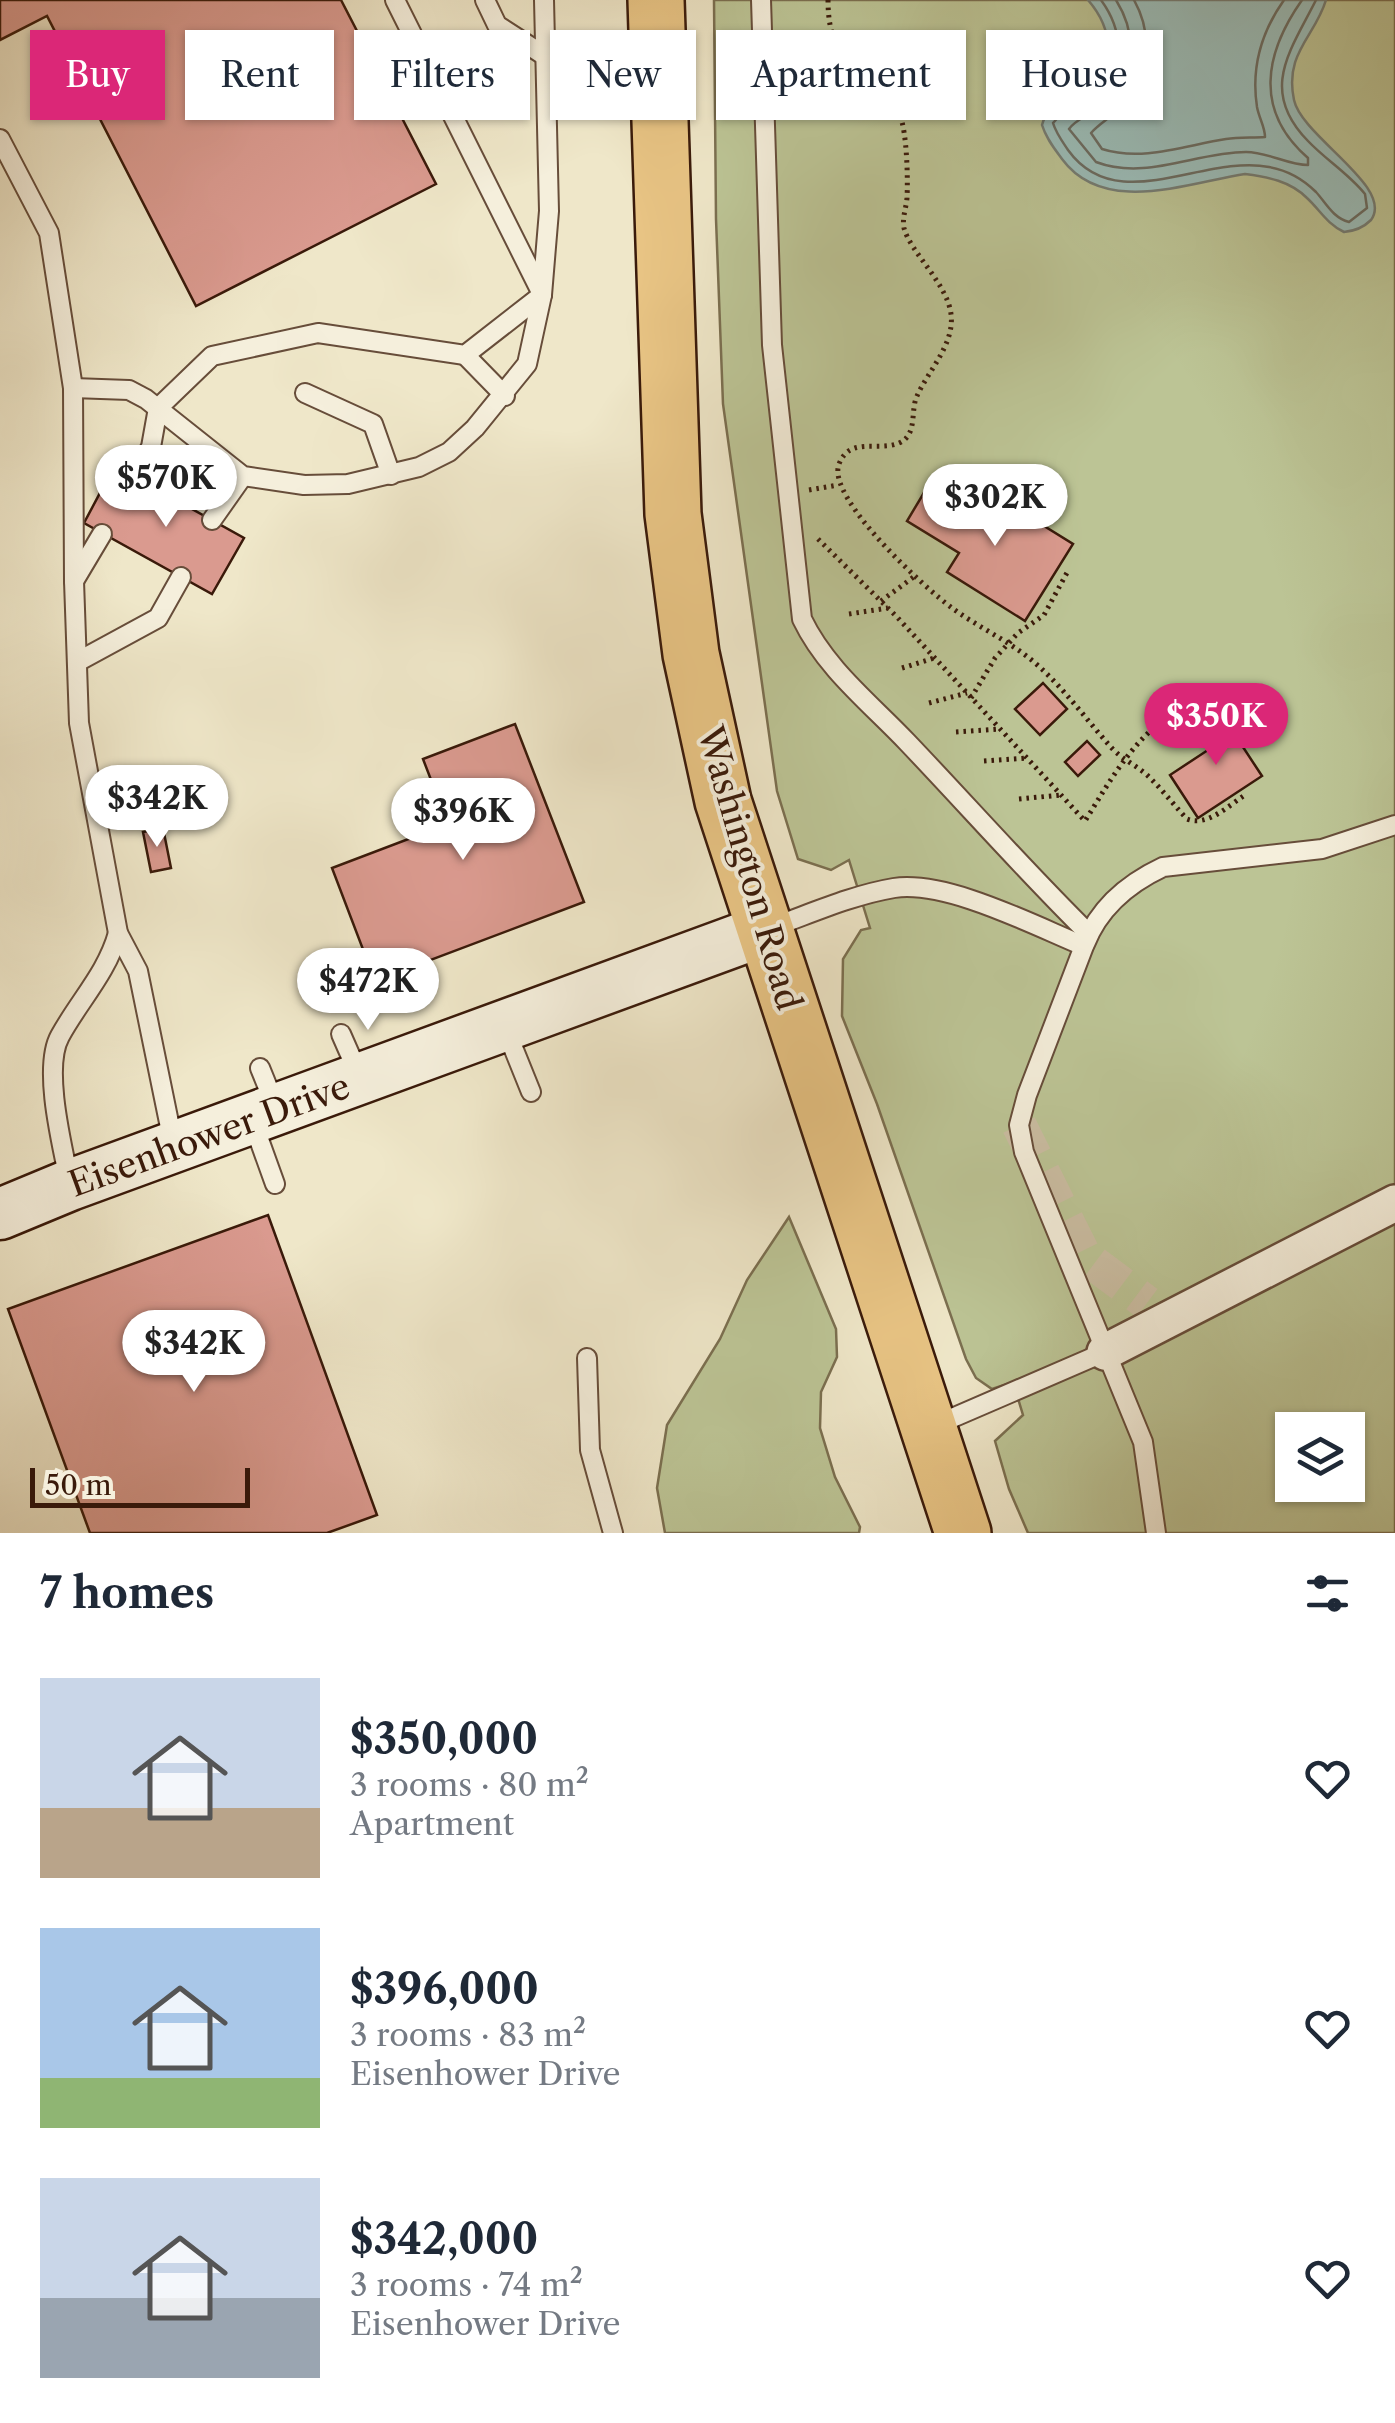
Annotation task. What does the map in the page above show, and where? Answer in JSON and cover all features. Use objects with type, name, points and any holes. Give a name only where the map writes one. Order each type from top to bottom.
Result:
[{"type":"main road","name":"Washington Road","points":[[656,0],[673,514],[691,654],[723,801],[963,1533]]},
{"type":"street","name":"Eisenhower Drive","points":[[0,1214],[175,1148],[351,1056],[504,1024],[764,930]]},
{"type":"street","points":[[1105,1352],[1395,1203]]},
{"type":"lane","points":[[395,0],[542,295]]},
{"type":"lane","points":[[485,0],[497,25],[546,56]]},
{"type":"lane","points":[[73,388],[130,390],[242,476],[304,485],[348,484],[419,467],[449,452],[504,396],[527,364],[542,295],[549,211],[544,0]]},
{"type":"lane","points":[[761,0],[772,345],[802,619],[824,656],[1087,940]]},
{"type":"lane","points":[[0,139],[49,232],[73,388],[79,723],[118,933],[138,971],[175,1148]]},
{"type":"lane","points":[[465,355],[542,295]]},
{"type":"lane","points":[[129,485],[150,446],[158,408],[212,356],[318,333],[465,355],[504,396]]},
{"type":"lane","points":[[304,393],[372,424],[390,475]]},
{"type":"lane","points":[[212,520],[242,476]]},
{"type":"lane","points":[[74,581],[102,534]]},
{"type":"lane","points":[[77,662],[158,618],[181,577]]},
{"type":"lane","points":[[1156,1533],[1143,1442],[1024,1152],[1019,1125],[1027,1095],[1087,940],[1120,894],[1140,878],[1163,868],[1322,849],[1395,825]]},
{"type":"lane","name":"Eisenhower Drive","points":[[764,930],[898,887],[970,899],[1087,940]]},
{"type":"lane","points":[[70,1185],[54,1100],[57,1040],[112,957],[118,933]]},
{"type":"lane","points":[[504,1024],[531,1092]]},
{"type":"lane","points":[[263,1099],[274,1184]]},
{"type":"lane","points":[[929,1428],[1105,1352]]},
{"type":"lane","points":[[587,1358],[590,1450],[613,1533]]},
{"type":"path","points":[[828,0],[831,37],[841,57],[887,98],[901,118],[908,170],[905,234],[938,283],[951,313],[940,358],[912,406],[913,426],[908,435],[899,443],[853,449],[840,462],[836,474],[843,496],[915,576],[948,606],[1032,660],[1187,819],[1196,822],[1245,795]]},
{"type":"path","points":[[788,493],[824,547],[888,608],[1085,822],[1124,758],[1152,727],[1182,707]]},
{"type":"path","points":[[928,703],[969,695],[995,658],[1026,626],[1044,615],[1069,569]]},
{"type":"path","points":[[881,602],[915,576]]},
{"type":"path","points":[[849,614],[888,608]]},
{"type":"path","points":[[902,668],[934,658]]},
{"type":"path","points":[[956,732],[1000,730]]},
{"type":"path","points":[[984,761],[1027,758]]},
{"type":"path","points":[[1019,799],[1061,795]]},
{"type":"green space","points":[[714,0],[1395,0],[1395,1533],[1028,1533],[1009,1489],[995,1441],[1023,1415],[1013,1382],[992,1389],[976,1378],[966,1359],[842,1016],[843,959],[861,930],[870,928],[849,860],[831,870],[798,859],[777,791],[723,404],[716,219]]},
{"type":"green space","points":[[789,1217],[836,1329],[837,1357],[821,1392],[820,1428],[835,1477],[860,1527],[859,1533],[665,1533],[657,1488],[667,1425],[720,1339],[747,1280]]},
{"type":"water","points":[[1088,0],[1326,0],[1297,57],[1292,84],[1294,100],[1313,130],[1370,193],[1375,207],[1371,220],[1344,232],[1293,188],[1254,175],[1148,191],[1100,187],[1080,176],[1048,139],[1042,125],[1044,120],[1163,120],[1163,30],[1105,30]]},
{"type":"building","points":[[0,0],[341,0],[356,30],[354,120],[403,120],[436,184],[196,306],[100,120],[165,120],[165,30],[54,30],[47,16],[0,40]]},
{"type":"building","points":[[162,470],[176,490],[202,490],[192,509],[244,538],[212,594],[84,523],[110,474],[149,496]]},
{"type":"building","points":[[928,486],[980,518],[994,495],[1073,544],[1025,621],[947,572],[959,553],[907,521]]},
{"type":"building","points":[[1043,683],[1067,709],[1040,735],[1015,709]]},
{"type":"building","points":[[1220,712],[1262,776],[1198,818],[1170,775],[1208,750],[1194,729]]},
{"type":"building","points":[[515,724],[584,902],[375,981],[332,868],[448,824],[423,759]]},
{"type":"building","points":[[1087,741],[1100,755],[1078,776],[1065,762]]},
{"type":"building","points":[[163,828],[171,868],[151,872],[143,832]]},
{"type":"building","points":[[268,1215],[377,1515],[327,1533],[90,1533],[8,1309]]},
{"type":"tunnel","points":[[1019,1125],[1084,1256],[1147,1303]]}]
